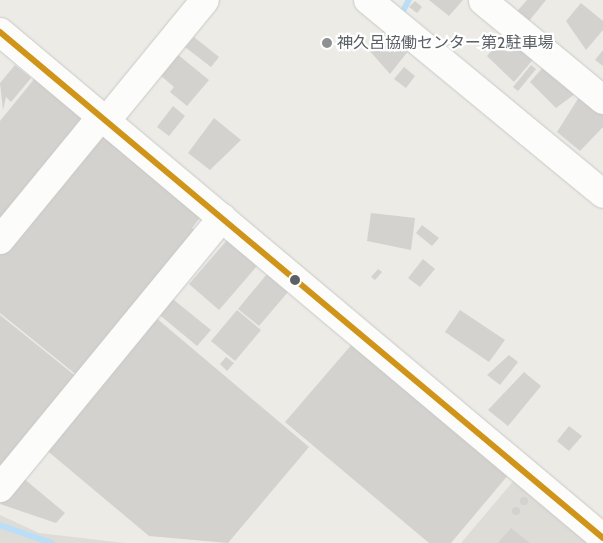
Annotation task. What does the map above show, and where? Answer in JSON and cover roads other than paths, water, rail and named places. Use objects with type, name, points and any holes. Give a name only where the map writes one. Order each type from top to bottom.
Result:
[{"type":"street","points":[[0,240],[205,0]]},
{"type":"street","points":[[368,0],[603,194]]},
{"type":"street","points":[[483,1],[603,100]]},
{"type":"street","points":[[0,32],[603,538]]},
{"type":"street","points":[[0,488],[222,218]]},
{"type":"waterway","points":[[402,13],[409,0]]},
{"type":"waterway","points":[[0,525],[52,543]]},
{"type":"place","name":"神久呂協働センター第2駐車場","points":[[327,43]]}]
